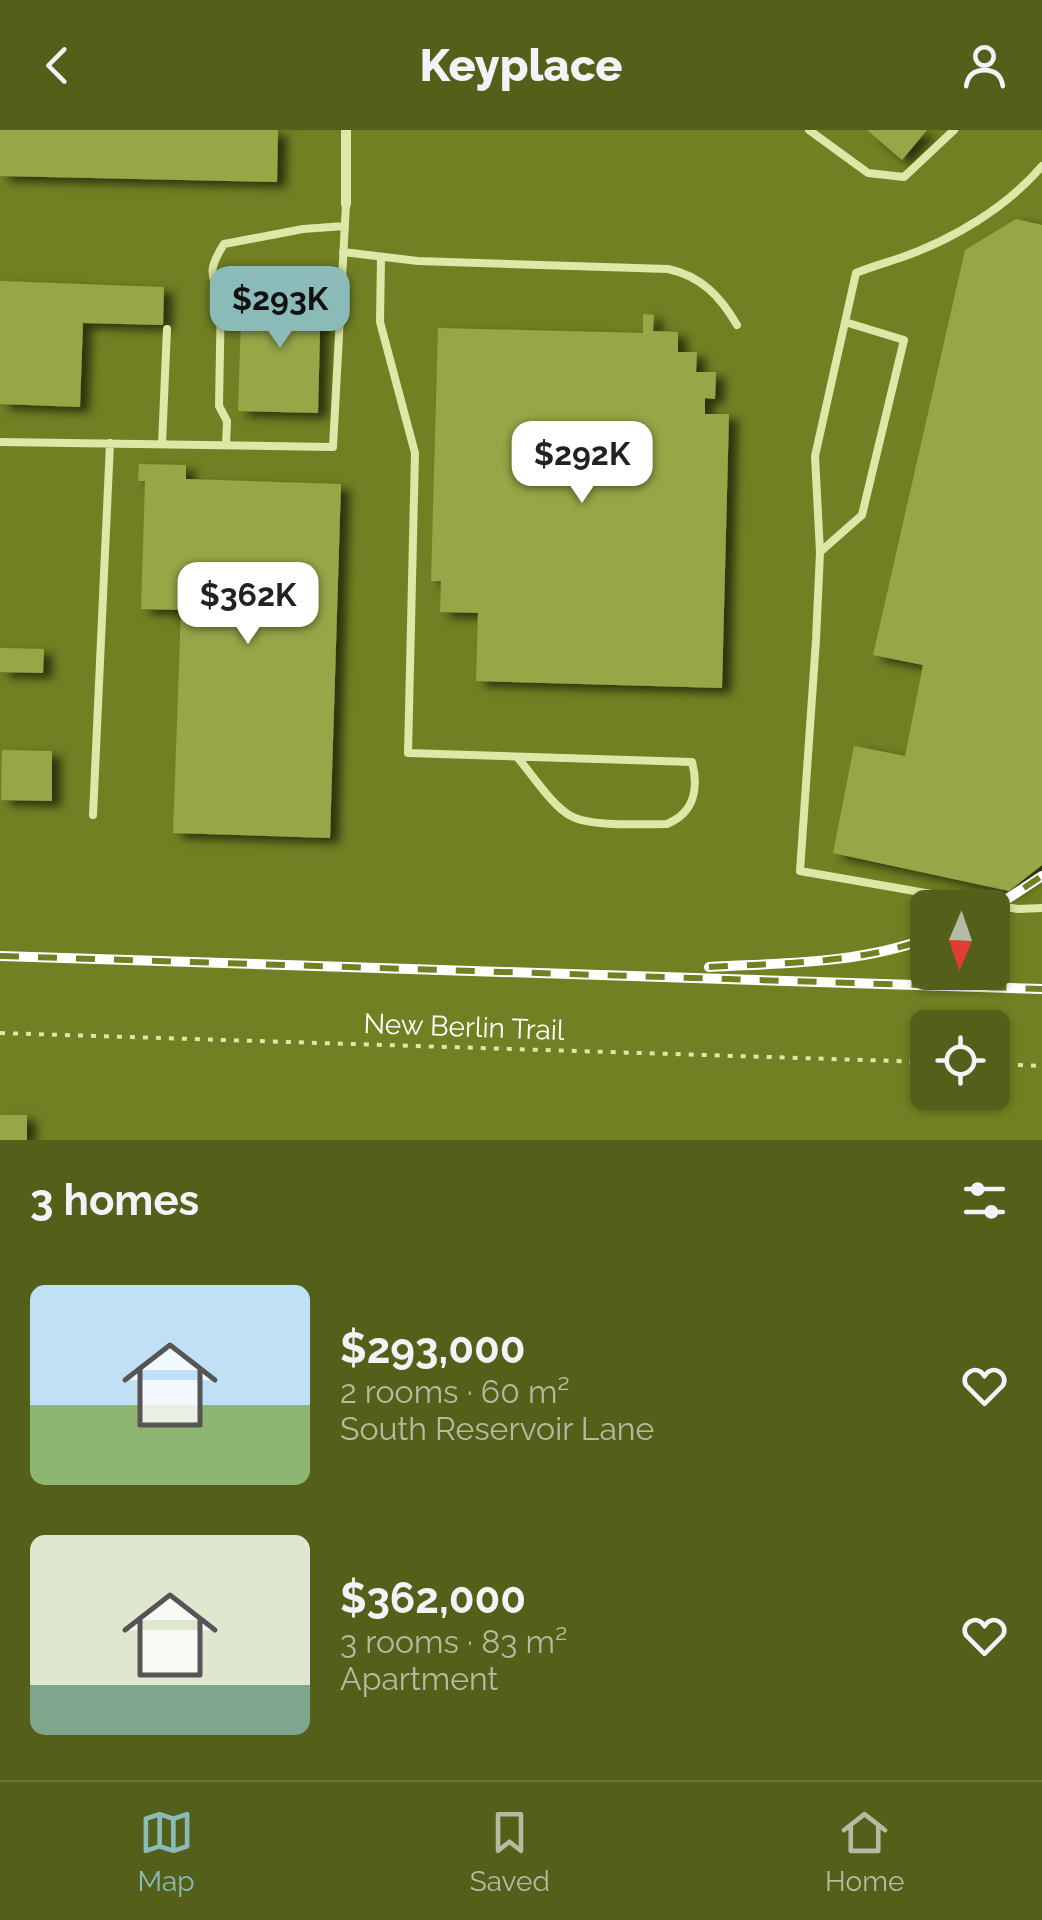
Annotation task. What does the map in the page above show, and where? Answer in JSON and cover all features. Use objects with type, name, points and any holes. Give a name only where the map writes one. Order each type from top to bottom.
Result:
[{"type":"street","points":[[346,130],[346,204]]},
{"type":"lane","points":[[809,130],[868,173],[904,177],[954,130]]},
{"type":"lane","points":[[1042,166],[1015,193],[972,223],[930,245],[856,274],[815,456],[820,552],[800,871],[1018,909],[1042,908]]},
{"type":"lane","points":[[0,442],[333,446],[346,204]]},
{"type":"lane","points":[[226,445],[227,421],[219,406],[221,294],[212,282],[213,261],[224,244],[303,228],[345,226]]},
{"type":"lane","points":[[343,252],[418,261],[685,272],[717,294],[737,325]]},
{"type":"lane","points":[[381,257],[380,322],[414,453],[408,753],[692,762],[695,788],[690,808],[667,824],[587,822],[562,810],[517,757]]},
{"type":"lane","points":[[820,552],[862,515],[904,340],[845,322]]},
{"type":"lane","points":[[162,444],[167,330]]},
{"type":"lane","points":[[93,815],[110,444]]},
{"type":"path","name":"New Berlin Trail","points":[[0,1033],[910,1061]]},
{"type":"path","points":[[1010,1065],[1042,1066]]},
{"type":"building","points":[[0,130],[278,130],[277,182],[0,176]]},
{"type":"building","points":[[867,130],[927,130],[902,160]]},
{"type":"building","points":[[1016,219],[1042,225],[1042,865],[1010,890],[833,853],[854,746],[905,756],[923,665],[873,655],[965,250]]},
{"type":"building","points":[[0,281],[164,287],[163,325],[83,323],[80,407],[0,404]]},
{"type":"building","points":[[242,289],[321,291],[318,413],[238,411]]},
{"type":"building","points":[[643,314],[654,315],[653,331],[678,332],[678,352],[697,352],[696,372],[716,372],[715,399],[705,398],[705,414],[729,414],[722,688],[476,681],[478,613],[440,612],[441,581],[431,581],[438,328],[643,333]]},
{"type":"building","points":[[139,464],[186,465],[186,479],[341,484],[330,838],[173,833],[181,610],[141,609],[145,481],[138,481]]},
{"type":"building","points":[[0,648],[44,649],[43,673],[0,672]]},
{"type":"building","points":[[2,750],[52,751],[52,801],[1,800]]},
{"type":"building","points":[[0,1115],[27,1115],[27,1140],[0,1140]]},
{"type":"railway","points":[[1010,897],[1042,876]]},
{"type":"railway","points":[[709,967],[848,958],[910,944]]},
{"type":"railway","points":[[0,956],[1042,989]]}]
